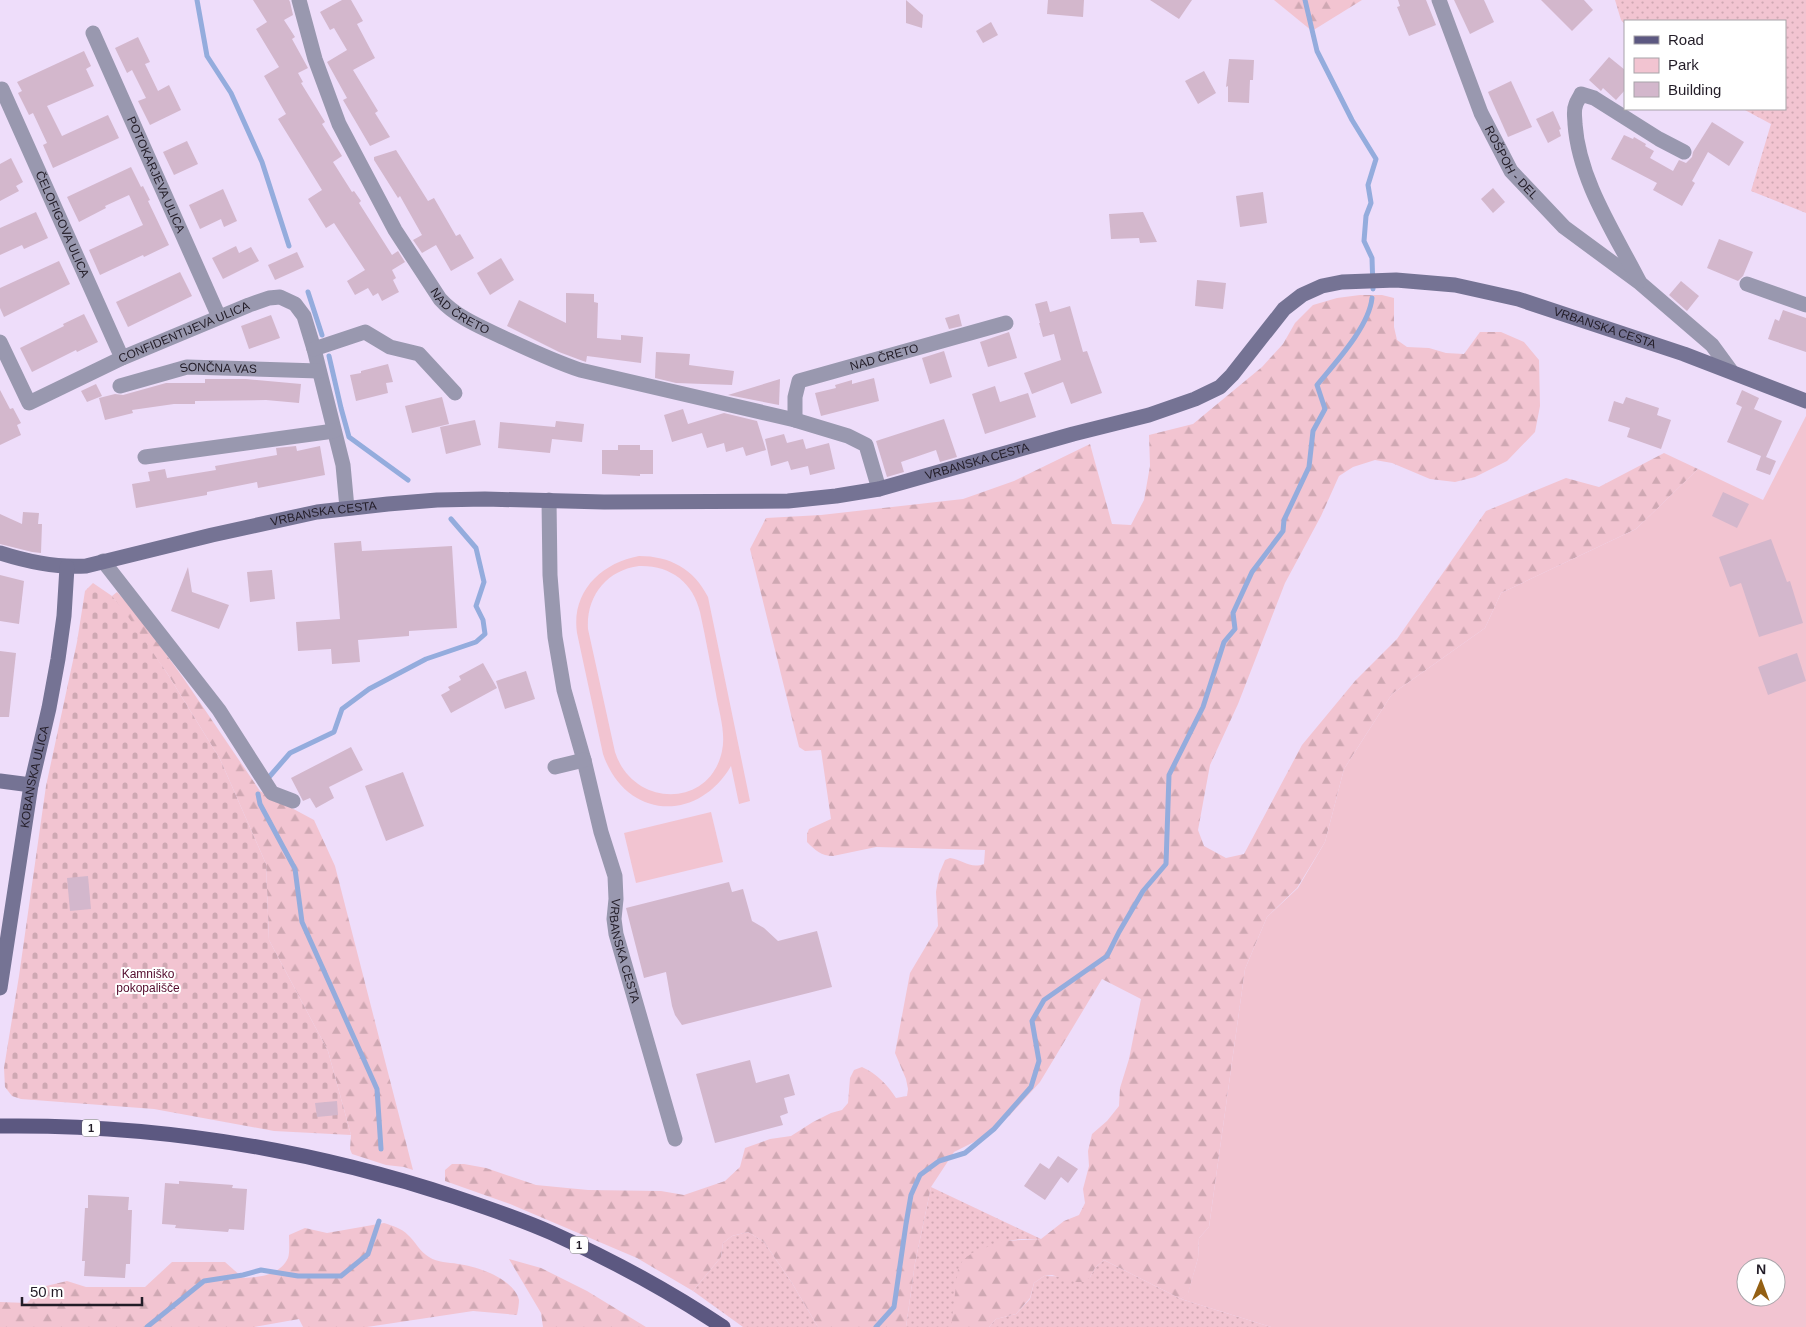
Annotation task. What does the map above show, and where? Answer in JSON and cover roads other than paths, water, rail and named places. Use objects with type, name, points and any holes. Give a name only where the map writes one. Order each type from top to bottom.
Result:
[{"type":"main road","name":"1","points":[[0,1126],[52,1126],[164,1134],[239,1144],[351,1166],[432,1190],[551,1232],[667,1291],[723,1327]]},
{"type":"street","name":"NAD ČRETO","points":[[299,0],[316,59],[339,124],[395,230],[440,299],[448,308],[492,332],[549,359],[580,370],[795,420],[848,436],[866,445],[879,490]]},
{"type":"street","name":"ROŠPOH - DEL","points":[[1439,0],[1481,113],[1511,171],[1564,227],[1640,283],[1712,345],[1731,371]]},
{"type":"street","name":"POTOKARJEVA ULICA","points":[[93,33],[219,317]]},
{"type":"street","name":"ČELOFIGOVA ULICA","points":[[2,89],[122,358]]},
{"type":"street","name":"ROŠPOH - DEL","points":[[1640,283],[1596,197],[1579,151],[1574,114],[1576,104],[1582,94],[1594,98],[1659,139],[1684,152]]},
{"type":"street","name":"VRBANSKA CESTA","points":[[0,553],[25,561],[67,567],[86,566],[232,530],[317,512],[438,500],[604,502],[788,501],[879,490],[1196,399],[1220,387],[1232,375],[1284,309],[1302,295],[1322,286],[1342,282],[1396,280],[1455,285],[1518,299],[1684,354],[1806,401]]},
{"type":"street","points":[[1747,284],[1806,305]]},
{"type":"street","name":"CONFIDENTIJEVA ULICA","points":[[0,342],[29,403],[122,358],[269,298],[280,297],[295,304],[304,316],[314,349],[343,465],[347,508]]},
{"type":"street","name":"NAD ČRETO","points":[[795,420],[794,397],[799,382],[1006,323]]},
{"type":"street","points":[[314,349],[365,332],[390,347],[419,354],[455,393]]},
{"type":"street","name":"SONČNA VAS","points":[[120,386],[187,367],[319,372]]},
{"type":"street","points":[[145,457],[334,430]]},
{"type":"street","name":"VRBANSKA CESTA","points":[[549,500],[550,575],[555,637],[564,690],[584,760],[601,832],[615,876],[616,899],[614,919],[616,934],[674,1139]]},
{"type":"street","points":[[103,561],[219,710],[272,792],[293,801]]},
{"type":"street","name":"KOBANSKA ULICA","points":[[0,988],[31,785],[58,659],[64,616],[67,567]]},
{"type":"street","points":[[555,767],[584,760]]},
{"type":"street","points":[[0,781],[31,785]]},
{"type":"waterway","points":[[197,0],[207,56],[231,93],[262,162],[289,246]]},
{"type":"waterway","points":[[1305,0],[1317,51],[1352,120],[1376,159],[1368,185],[1371,203],[1366,216],[1364,241],[1372,258],[1373,289]]},
{"type":"waterway","points":[[308,292],[322,335]]},
{"type":"waterway","points":[[876,1327],[894,1307],[911,1195],[920,1175],[939,1161],[965,1153],[994,1129],[1031,1087],[1039,1061],[1032,1021],[1044,1000],[1107,956],[1143,891],[1166,864],[1169,775],[1203,707],[1224,642],[1235,629],[1233,613],[1252,572],[1283,531],[1284,520],[1309,467],[1313,431],[1325,409],[1317,385],[1342,355],[1365,321],[1372,298]]},
{"type":"waterway","points":[[329,356],[349,437],[408,480]]},
{"type":"waterway","points":[[270,776],[290,753],[334,732],[342,709],[369,689],[426,659],[476,642],[485,634],[483,620],[476,606],[484,582],[476,548],[451,519]]},
{"type":"waterway","points":[[258,794],[260,804],[295,869],[302,922],[377,1089],[381,1149]]},
{"type":"waterway","points":[[147,1327],[204,1281],[261,1270],[298,1276],[341,1276],[368,1254],[379,1221]]},
{"type":"park label","name":"Kamniško pokopališče","points":[[148,981]]}]
